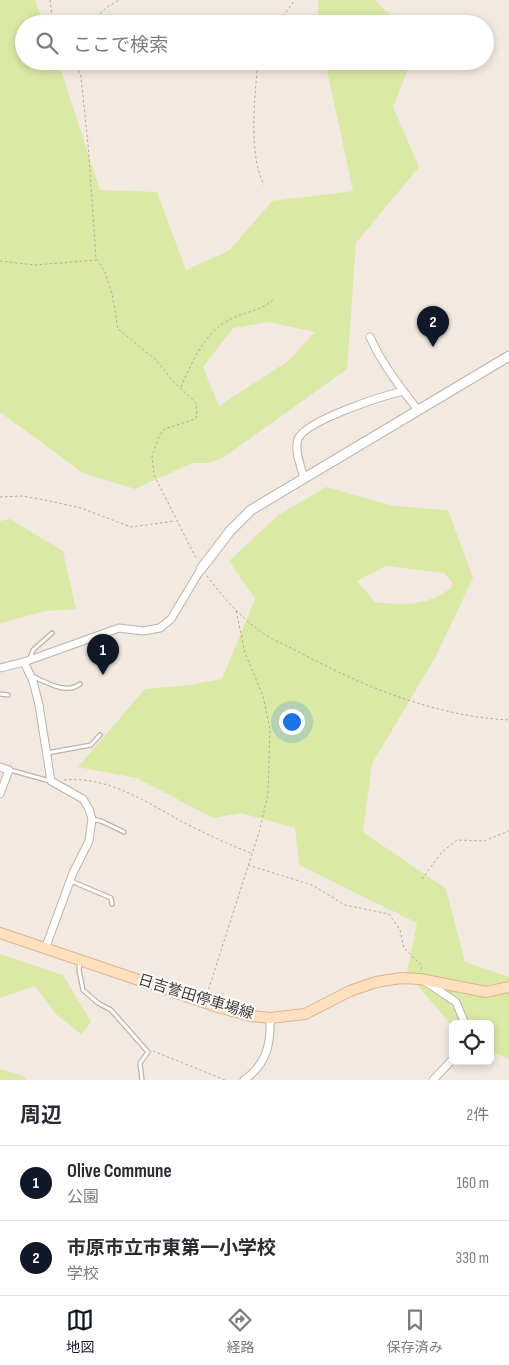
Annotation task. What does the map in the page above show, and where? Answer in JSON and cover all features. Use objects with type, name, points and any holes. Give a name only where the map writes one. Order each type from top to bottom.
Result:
[{"type":"main road","name":"日吉誉田停車場線","points":[[0,933],[251,1016],[270,1018],[305,1014],[350,991],[376,982],[401,978],[420,979],[486,992],[509,987]]},
{"type":"street","points":[[370,337],[378,354],[418,410]]},
{"type":"street","points":[[0,668],[27,661],[119,628],[143,631],[160,628],[171,619],[201,569],[230,531],[251,510],[509,356]]},
{"type":"street","points":[[304,478],[298,445],[302,434],[340,412],[403,391]]},
{"type":"street","points":[[27,661],[47,753],[51,781],[82,799],[92,820],[89,841],[70,880],[45,949]]},
{"type":"street","points":[[0,767],[9,770],[0,794]]},
{"type":"street","points":[[420,979],[456,1002],[463,1020]]},
{"type":"street","points":[[244,1080],[260,1067],[268,1051],[270,1018]]},
{"type":"street","points":[[433,1080],[449,1063]]},
{"type":"lane","points":[[27,661],[33,650],[52,633]]},
{"type":"lane","points":[[31,676],[67,689],[74,688],[80,684]]},
{"type":"lane","points":[[0,694],[8,695]]},
{"type":"lane","points":[[47,753],[91,745],[100,735]]},
{"type":"lane","points":[[9,770],[51,781]]},
{"type":"lane","points":[[92,820],[101,821],[124,832]]},
{"type":"lane","points":[[70,880],[111,898],[112,904]]},
{"type":"lane","points":[[80,960],[79,970],[83,990],[98,1003],[110,1010],[148,1052],[140,1064],[142,1080]]},
{"type":"path","points":[[50,0],[52,15]]},
{"type":"path","points":[[98,15],[120,0]]},
{"type":"path","points":[[284,15],[295,0]]},
{"type":"path","points":[[78,70],[81,77],[96,260],[105,272],[112,293],[118,329],[156,360],[196,403],[197,416],[192,421],[165,429],[160,434],[152,456],[154,475],[201,569],[219,592],[258,629],[348,676],[407,700],[443,710],[490,719],[509,720]]},
{"type":"path","points":[[257,70],[254,112],[258,167],[264,185]]},
{"type":"path","points":[[0,261],[36,265],[96,260]]},
{"type":"path","points":[[181,388],[198,349],[213,331],[235,317],[266,306],[274,299]]},
{"type":"path","points":[[0,497],[22,496],[81,508],[131,527],[176,521]]},
{"type":"path","points":[[204,1002],[260,829],[268,794],[270,729],[263,696],[245,653],[236,608]]},
{"type":"path","points":[[51,781],[82,779],[111,785],[206,834],[252,854]]},
{"type":"path","points":[[422,879],[442,852],[457,840],[484,841],[509,831]]},
{"type":"path","points":[[248,865],[312,885],[345,905],[389,914],[400,930],[404,948],[422,966],[420,979]]},
{"type":"path","points":[[148,1052],[155,1051],[166,1054],[225,1080]]},
{"type":"green space","points":[[0,0],[35,0],[41,15],[15,15],[15,70],[61,70],[100,190],[157,192],[186,270],[230,250],[272,201],[353,191],[327,70],[407,70],[393,107],[419,167],[356,243],[347,369],[221,459],[207,463],[192,463],[135,489],[83,473],[0,412]],"holes":[[[269,322],[315,332],[288,361],[219,406],[203,367],[233,328]]]},
{"type":"green space","points":[[318,0],[375,0],[390,15],[318,15]]},
{"type":"green space","points":[[326,487],[393,506],[448,510],[473,578],[436,656],[372,764],[363,832],[446,889],[465,962],[509,977],[509,1059],[494,1053],[494,1020],[449,1020],[449,1022],[407,973],[417,923],[299,865],[295,828],[241,813],[213,818],[137,778],[78,767],[145,689],[189,685],[222,679],[255,599],[229,561],[277,516]],"holes":[[[386,566],[444,573],[452,582],[451,588],[433,598],[415,603],[396,604],[375,602],[357,581]]]},
{"type":"green space","points":[[10,519],[63,551],[76,609],[46,611],[0,623],[0,521]]},
{"type":"green space","points":[[0,954],[63,975],[91,1022],[81,1034],[57,1015],[35,986],[0,998]]},
{"type":"green space","points":[[0,1069],[23,1076],[26,1080],[0,1080]]},
{"type":"place","name":"市原市立市東第一小学校","points":[[433,347]]},
{"type":"place","name":"Olive Commune","points":[[103,675]]}]
